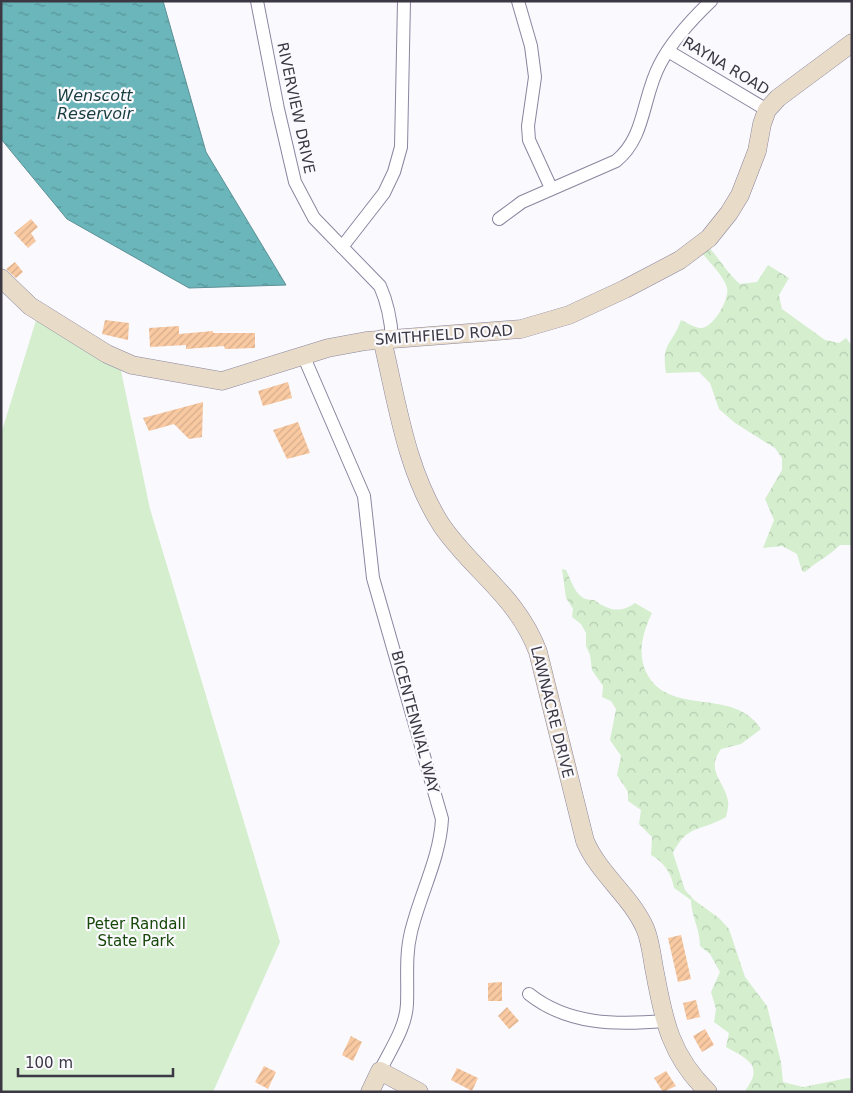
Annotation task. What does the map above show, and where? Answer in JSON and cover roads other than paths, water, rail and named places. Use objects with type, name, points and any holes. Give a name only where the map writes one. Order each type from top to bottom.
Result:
[{"type":"street","name":"RIVERVIEW DRIVE","points":[[257,1],[282,126],[296,182],[314,218],[380,286],[386,300],[387,339]]},
{"type":"street","points":[[342,247],[384,193],[394,172],[401,147],[404,1]]},
{"type":"street","points":[[518,1],[531,46],[535,76],[528,126],[529,140],[551,188]]},
{"type":"street","points":[[500,219],[522,202],[616,161],[624,155],[638,134],[653,79],[668,51],[692,19],[711,1]]},
{"type":"street","points":[[767,110],[778,98],[852,43]]},
{"type":"street","name":"RAYNA ROAD","points":[[668,51],[767,110]]},
{"type":"street","name":"SMITHFIELD ROAD","points":[[1,278],[30,306],[107,354],[132,365],[222,381],[328,348],[387,339],[457,336],[521,329],[569,315],[625,289],[680,260],[708,238],[729,213],[740,195],[757,151],[762,124],[767,110]]},
{"type":"street","name":"LAWNACRE DRIVE","points":[[387,339],[396,408],[424,494],[444,527],[474,565],[518,612],[529,629],[538,652],[585,841],[599,868],[621,892],[646,930],[664,1021],[680,1060],[708,1092]]},
{"type":"street","name":"BICENTENNIAL WAY","points":[[303,355],[364,496],[373,578],[442,818],[441,833],[434,863],[410,935],[406,974],[407,1005],[403,1024],[370,1092]]},
{"type":"street","points":[[529,994],[543,1005],[574,1018],[610,1024],[664,1021]]},
{"type":"street","points":[[380,1071],[419,1092]]},
{"type":"water","name":"Wenscott Reservoir","points":[[1,1],[163,1],[206,152],[286,285],[189,288],[67,219],[1,139]]},
{"type":"park label","name":"Peter Randall State Park","points":[[136,932]]}]
